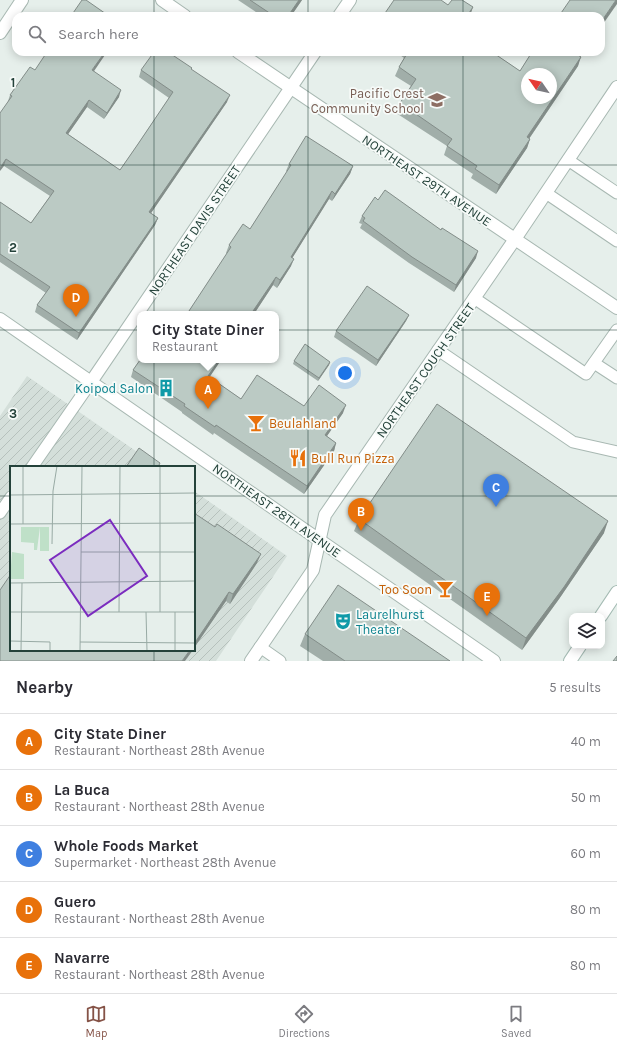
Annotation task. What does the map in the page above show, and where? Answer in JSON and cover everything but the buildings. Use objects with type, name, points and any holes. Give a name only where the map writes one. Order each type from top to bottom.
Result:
[{"type":"street","points":[[14,12],[22,0]]},
{"type":"street","points":[[162,0],[180,12]]},
{"type":"street","points":[[342,12],[350,0]]},
{"type":"street","points":[[0,32],[12,15]]},
{"type":"street","name":"NORTHEAST 29TH AVENUE","points":[[244,56],[515,239],[616,305]]},
{"type":"street","name":"NORTHEAST DAVIS STREET","points":[[139,311],[312,56]]},
{"type":"street","name":"NORTHEAST COUCH STREET","points":[[251,661],[313,570],[325,515],[515,239],[617,87]]},
{"type":"street","name":"NORTHEAST DAVIS STREET","points":[[91,382],[137,314]]},
{"type":"street","name":"NORTHEAST 28TH AVENUE","points":[[0,319],[494,661]]},
{"type":"street","points":[[603,613],[617,592]]},
{"type":"street","points":[[570,661],[578,649]]},
{"type":"lane","points":[[568,160],[617,193]]},
{"type":"lane","points":[[546,193],[617,241]]},
{"type":"lane","points":[[474,298],[586,374],[617,330]]},
{"type":"lane","points":[[438,350],[573,442],[617,452]]},
{"type":"lane","points":[[594,363],[617,378]]},
{"type":"lane","name":"NORTHEAST DAVIS STREET","points":[[33,466],[91,382]]},
{"type":"lane","points":[[0,513],[10,498]]},
{"type":"lane","points":[[260,647],[280,661]]},
{"type":"shaded area","points":[[27,376],[158,466],[10,466],[10,651],[195,651],[195,492],[287,556],[216,661],[0,661],[0,416]]},
{"type":"place","name":"Pacific Crest Community School","points":[[437,100]]},
{"type":"place","name":"Guero","points":[[76,317]]},
{"type":"place","name":"Koipod Salon","points":[[166,388]]},
{"type":"place","name":"City State Diner","points":[[208,409]]},
{"type":"place","name":"Beulahland","points":[[256,423]]},
{"type":"place","name":"Bull Run Pizza","points":[[298,458]]},
{"type":"place","name":"Whole Foods Market","points":[[496,507]]},
{"type":"place","name":"La Buca","points":[[361,531]]},
{"type":"place","name":"Too Soon","points":[[445,589]]},
{"type":"place","name":"Navarre","points":[[487,616]]},
{"type":"place","name":"Laurelhurst Theater","points":[[343,621]]}]
